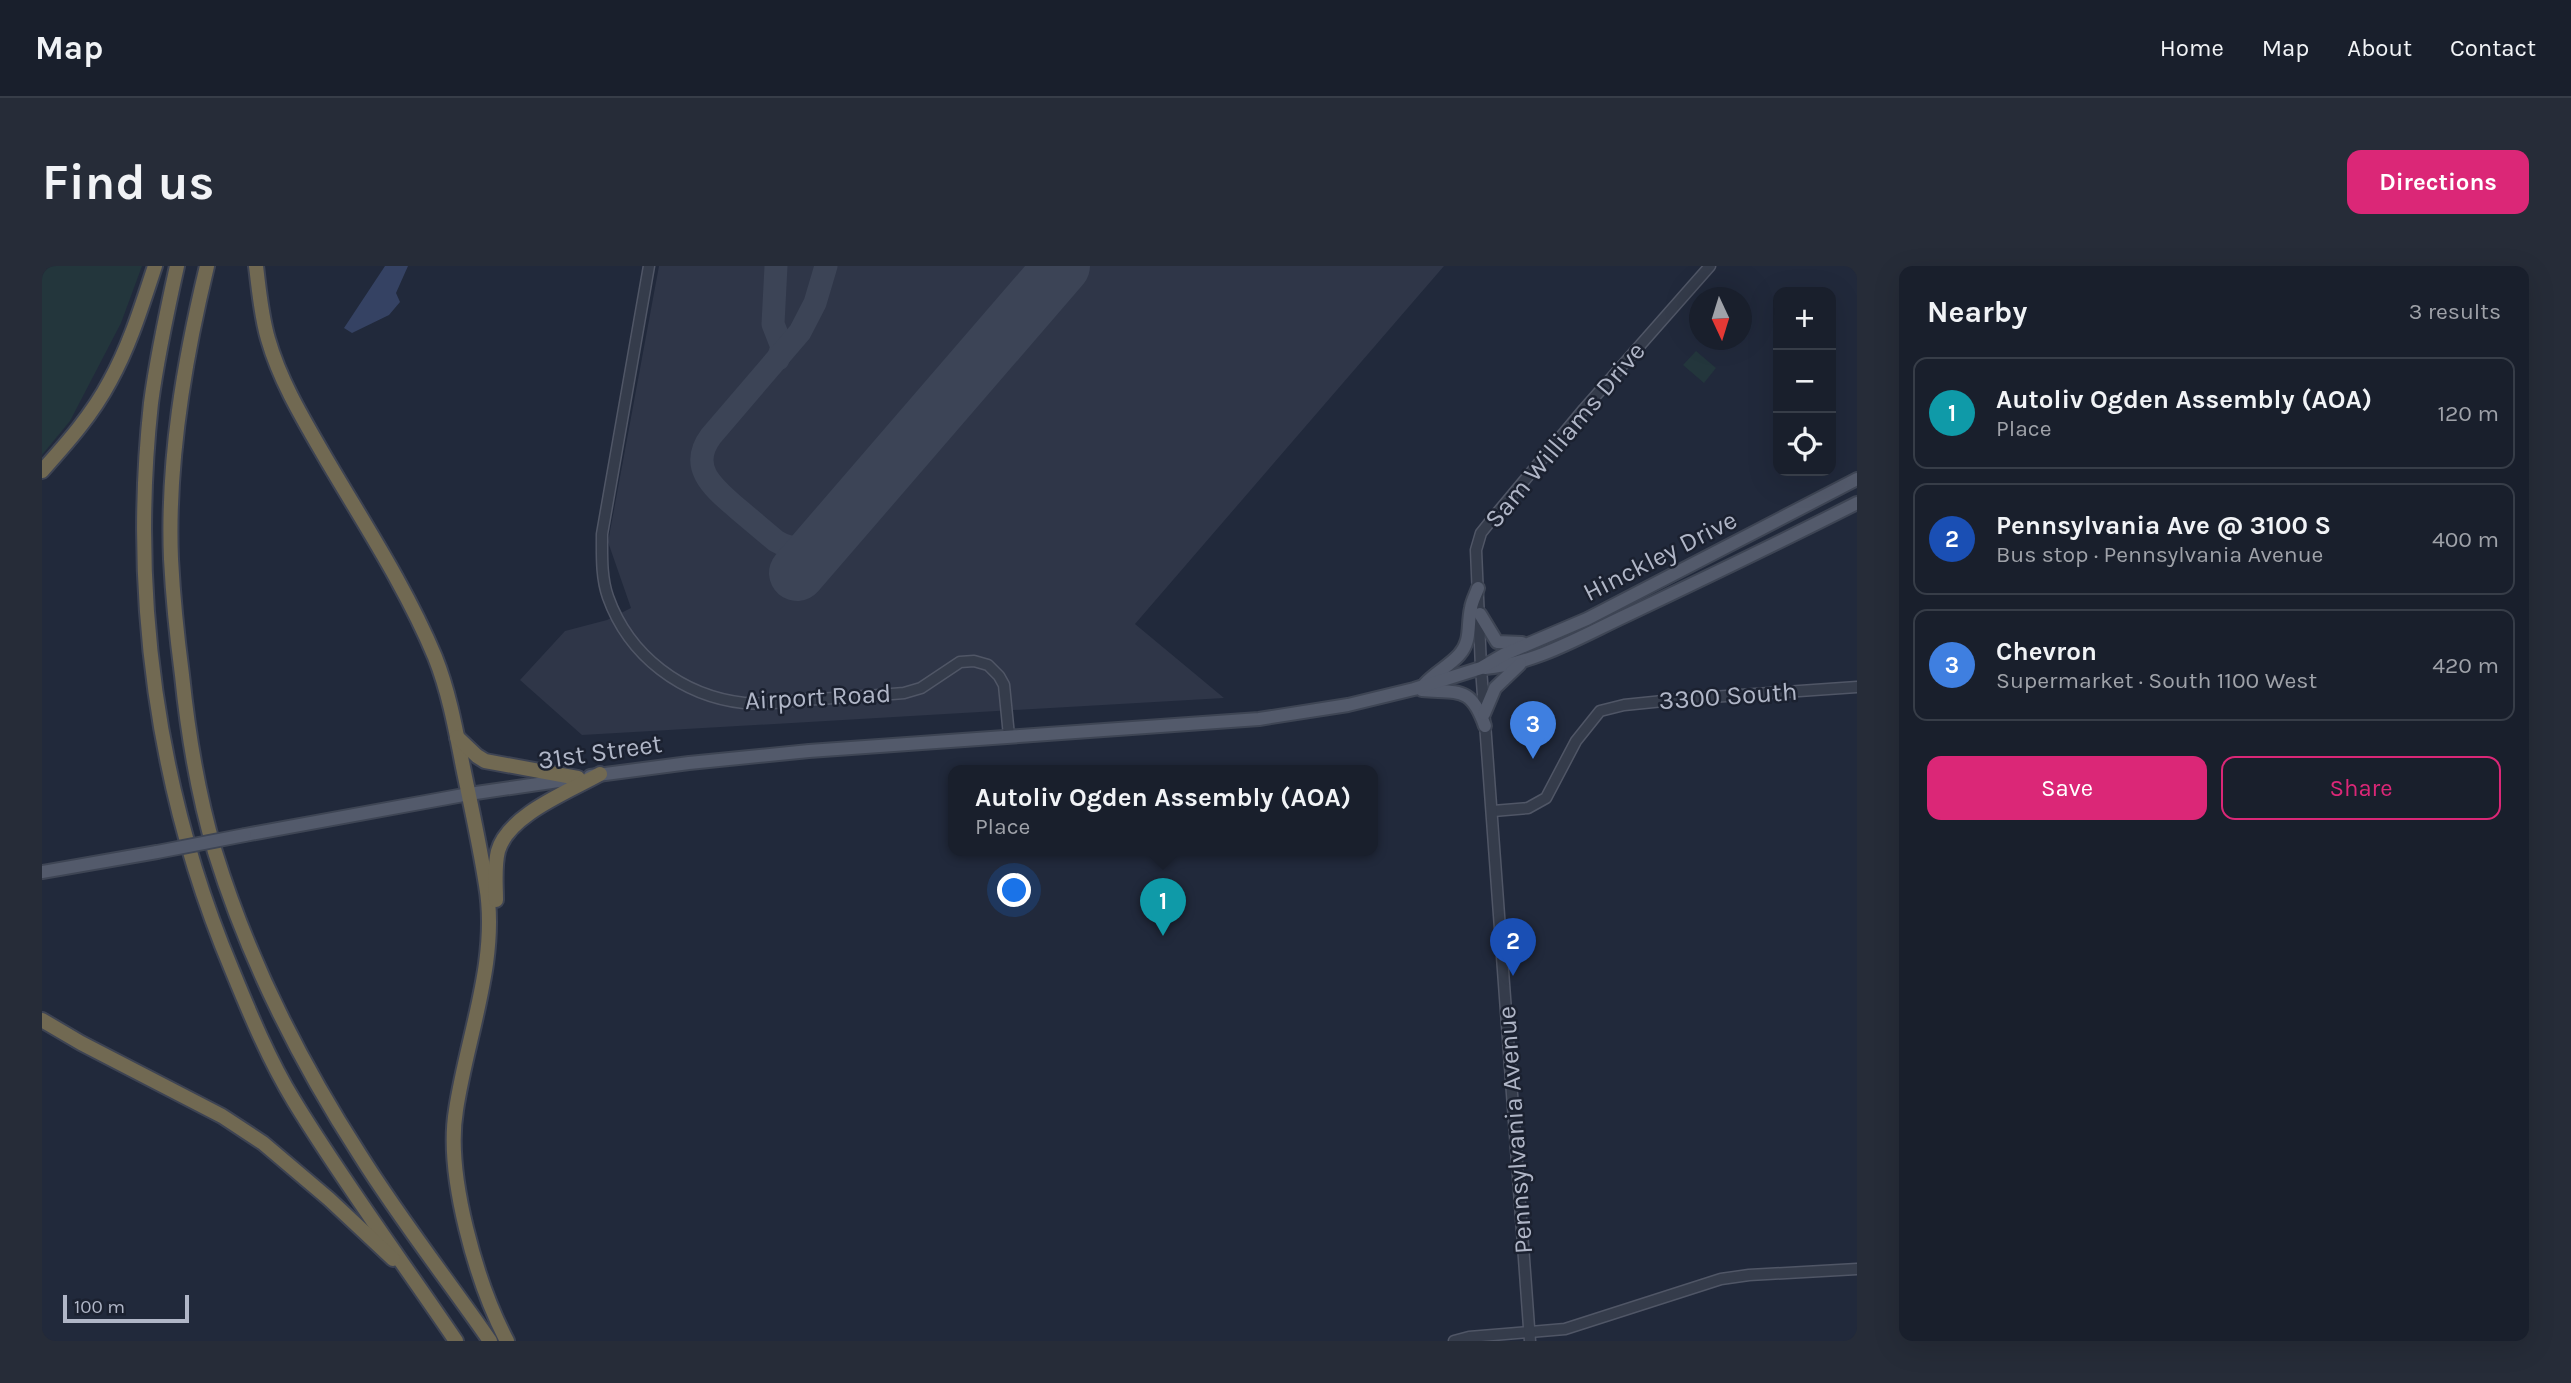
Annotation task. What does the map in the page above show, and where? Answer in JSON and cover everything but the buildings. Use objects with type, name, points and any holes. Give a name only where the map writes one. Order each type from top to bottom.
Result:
[{"type":"highway","points":[[42,471],[78,429],[111,380],[133,333],[155,266]]},
{"type":"highway","points":[[177,266],[151,401],[145,474],[144,553],[148,631],[171,780],[190,854],[214,928],[253,1021],[293,1099],[456,1341]]},
{"type":"highway","points":[[208,266],[190,336],[179,416],[172,492],[171,558],[187,724],[215,849],[234,908],[301,1053],[360,1156],[490,1341]]},
{"type":"highway","points":[[256,266],[268,340],[290,395],[413,611],[435,658],[457,737],[487,888],[489,927],[485,966],[455,1114],[455,1153],[459,1190],[474,1259],[497,1322],[507,1341]]},
{"type":"highway","points":[[457,737],[485,761],[578,778]]},
{"type":"highway","points":[[485,966],[495,944],[496,860],[506,833],[532,811],[600,774]]},
{"type":"highway","points":[[42,1020],[222,1116],[263,1143],[329,1199],[414,1279]]},
{"type":"main road","name":"Hinckley Drive","points":[[1170,725],[1303,713],[1418,688],[1481,668],[1611,607],[1857,479]]},
{"type":"main road","name":"Hinckley Drive","points":[[1481,668],[1507,666],[1525,661],[1655,602],[1857,503]]},
{"type":"main road","points":[[1418,688],[1458,657],[1466,646],[1470,630],[1470,610],[1478,587]]},
{"type":"main road","points":[[1480,614],[1496,642],[1530,643]]},
{"type":"main road","points":[[1485,720],[1495,688],[1525,661]]},
{"type":"main road","points":[[1418,688],[1458,692],[1471,697],[1485,720]]},
{"type":"main road","name":"31st Street","points":[[42,872],[469,794],[690,762],[1170,725]]},
{"type":"street","name":"Airport Road","points":[[649,266],[602,534],[602,568],[608,595],[620,625],[661,672],[694,691],[719,699],[747,703],[904,693],[921,688],[960,662],[975,661],[988,665],[999,676],[1006,699],[1009,736]]},
{"type":"street","name":"Sam Williams Drive","points":[[1481,668],[1476,551],[1481,533],[1584,409],[1710,266]]},
{"type":"street","name":"Pennsylvania Avenue","points":[[1481,668],[1530,1337]]},
{"type":"street","name":"3300 South","points":[[1493,811],[1528,808],[1546,797],[1576,741],[1600,711],[1624,705],[1683,699],[1857,687]]},
{"type":"street","points":[[1454,1341],[1469,1337],[1530,1337],[1565,1329],[1721,1279],[1857,1269]]},
{"type":"shaded area","points":[[42,266],[142,266],[121,323],[70,421],[42,455]]},
{"type":"shaded area","points":[[659,266],[1444,266],[1135,624],[1224,698],[582,735],[520,680],[565,631],[607,620],[631,608],[608,542]]},
{"type":"shaded area","points":[[1696,351],[1716,368],[1704,383],[1683,365]]},
{"type":"water","points":[[385,266],[408,266],[396,293],[400,302],[389,315],[352,333],[344,328]]},
{"type":"taxiway","points":[[776,266],[773,324],[782,347],[778,359]]},
{"type":"taxiway","points":[[826,266],[815,303],[800,332],[711,436],[702,458],[703,468],[713,486],[776,541],[790,547],[804,548],[817,544],[830,535]]},
{"type":"runway","points":[[797,573],[1062,266]]},
{"type":"place","name":"Chevron","points":[[1533,759]]},
{"type":"place","name":"Autoliv Ogden Assembly (AOA)","points":[[1163,936]]},
{"type":"place","name":"Pennsylvania Ave @ 3100 S","points":[[1513,976]]}]
